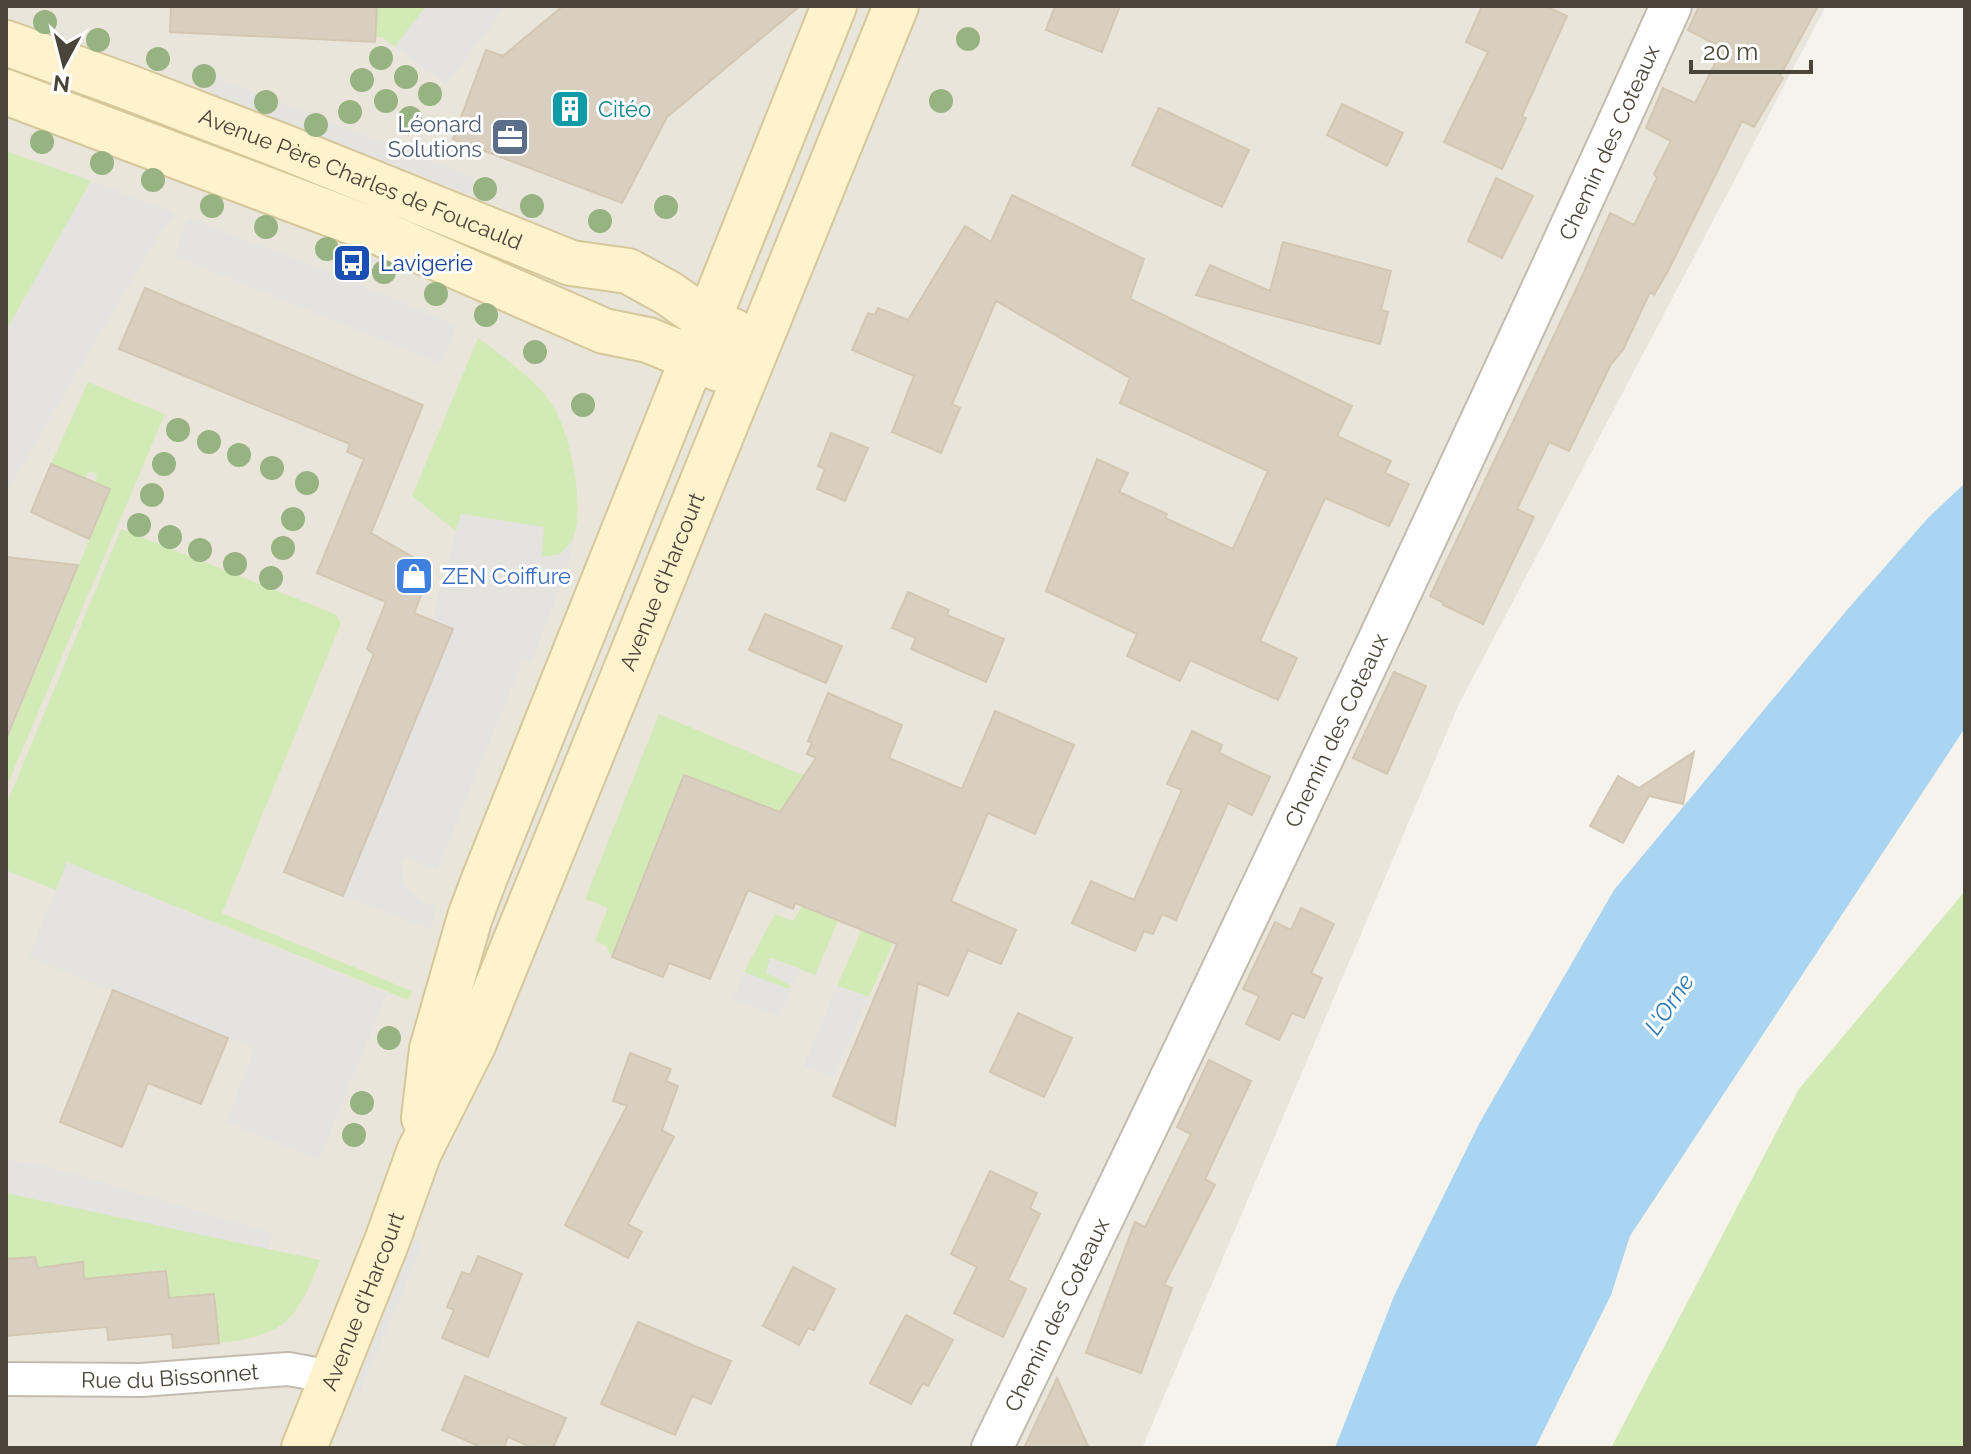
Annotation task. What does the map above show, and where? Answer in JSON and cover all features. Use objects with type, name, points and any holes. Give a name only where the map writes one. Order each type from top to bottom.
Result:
[{"type":"main road","name":"Avenue d'Harcourt","points":[[419,1152],[432,1049],[470,917],[834,6]]},
{"type":"main road","name":"Avenue d'Harcourt","points":[[304,1448],[419,1152],[474,1043],[896,6]]},
{"type":"main road","name":"Avenue Père Charles de Foucauld","points":[[6,43],[142,92],[571,263],[628,271],[668,293],[700,340]]},
{"type":"main road","name":"Avenue Père Charles de Foucauld","points":[[6,92],[382,234],[595,327],[648,340],[700,340]]},
{"type":"main road","points":[[382,234],[400,194]]},
{"type":"main road","points":[[700,340],[751,360]]},
{"type":"street","name":"Chemin des Coteaux","points":[[992,1448],[1216,987],[1520,341],[1671,6]]},
{"type":"street","name":"Rue du Bissonnet","points":[[6,1379],[141,1380],[288,1369],[333,1377]]},
{"type":"shaded area","points":[[6,6],[1826,6],[1459,704],[1142,1448],[6,1448]]},
{"type":"shaded area","points":[[426,6],[506,6],[446,85],[395,47]]},
{"type":"shaded area","points":[[215,77],[475,178],[469,194],[209,94]]},
{"type":"shaded area","points":[[91,181],[175,213],[155,241],[6,493],[6,331]]},
{"type":"shaded area","points":[[188,218],[457,325],[441,364],[174,256]]},
{"type":"shaded area","points":[[461,514],[544,527],[542,557],[559,555],[574,539],[563,580],[531,663],[523,660],[437,870],[404,857],[401,870],[405,885],[421,901],[436,907],[430,929],[343,896],[453,629],[432,620]]},
{"type":"shaded area","points":[[67,862],[387,993],[319,1160],[226,1122],[255,1048],[29,957]]},
{"type":"shaded area","points":[[770,958],[801,969],[779,1017],[733,1000],[744,972],[789,989],[790,985],[766,973]]},
{"type":"shaded area","points":[[837,986],[869,997],[833,1078],[804,1066]]},
{"type":"shaded area","points":[[6,1160],[40,1164],[272,1233],[269,1249],[6,1193]]},
{"type":"shaded area","points":[[409,1238],[423,1243],[360,1392],[346,1386]]},
{"type":"green space","points":[[377,6],[426,6],[395,47],[382,37],[376,37]]},
{"type":"green space","points":[[6,151],[91,181],[6,331]]},
{"type":"green space","points":[[478,338],[537,386],[552,404],[565,432],[574,468],[578,506],[574,536],[559,555],[542,557],[461,515],[456,531],[412,496]]},
{"type":"green space","points":[[88,382],[165,414],[6,788],[6,743],[110,489],[95,482],[97,474],[89,471],[85,478],[51,464]]},
{"type":"green space","points":[[121,529],[335,614],[341,623],[222,913],[412,991],[408,1000],[212,920],[295,956],[255,1048],[29,957],[56,890],[6,870],[6,805]]},
{"type":"green space","points":[[659,714],[942,834],[869,997],[837,986],[896,852],[684,775],[612,957],[606,946],[595,940],[608,908],[585,899]]},
{"type":"green space","points":[[1965,891],[1965,1448],[1611,1448],[1799,1089]]},
{"type":"green space","points":[[802,906],[838,921],[815,975],[771,958],[790,985],[789,990],[744,972],[775,914],[793,921]]},
{"type":"green space","points":[[6,1193],[320,1260],[304,1297],[286,1321],[259,1336],[219,1343],[214,1294],[169,1298],[165,1270],[147,1272],[149,1287],[84,1279],[82,1262],[38,1268],[37,1263],[6,1260]]},
{"type":"water","name":"L'Orne","points":[[1965,483],[1965,728],[1630,1236],[1611,1295],[1535,1448],[1335,1448],[1394,1296],[1480,1122],[1614,890],[1847,610],[1928,518]]},
{"type":"building","points":[[171,6],[377,6],[375,42],[170,32]]},
{"type":"building","name":"Citéo","points":[[563,6],[800,6],[667,117],[622,203],[453,139],[486,50],[503,56]]},
{"type":"building","points":[[1055,6],[1120,6],[1102,52],[1046,30]]},
{"type":"building","points":[[1482,6],[1545,6],[1567,16],[1502,169],[1444,142],[1488,52],[1466,42]]},
{"type":"building","points":[[1699,6],[1818,6],[1780,76],[1783,78],[1754,127],[1742,121],[1668,271],[1654,295],[1650,292],[1569,451],[1549,442],[1517,509],[1534,517],[1483,624],[1430,596],[1610,213],[1634,225],[1657,178],[1654,174],[1671,141],[1646,128],[1663,88],[1695,103],[1723,48],[1688,30]]},
{"type":"building","points":[[1342,104],[1403,133],[1387,166],[1327,135]]},
{"type":"building","points":[[1159,108],[1249,150],[1222,207],[1132,165]]},
{"type":"building","points":[[1496,178],[1533,196],[1502,258],[1468,241]]},
{"type":"building","points":[[1012,195],[1144,259],[1130,299],[1352,406],[1337,436],[1391,461],[1385,473],[1409,484],[1389,526],[1325,498],[1260,641],[1297,658],[1278,700],[1190,660],[1180,681],[1127,656],[1137,634],[1046,591],[1097,459],[1128,473],[1119,492],[1167,514],[1165,518],[1233,549],[1268,471],[1120,403],[1130,378],[996,301],[952,404],[960,408],[941,453],[892,432],[914,376],[852,350],[868,313],[875,315],[878,308],[908,320],[965,226],[991,242]]},
{"type":"building","points":[[1283,242],[1391,271],[1381,310],[1388,312],[1380,344],[1196,295],[1210,265],[1270,291]]},
{"type":"building","points":[[145,288],[423,405],[371,533],[432,568],[414,613],[453,629],[343,896],[284,872],[374,654],[367,649],[386,602],[317,573],[364,459],[347,452],[350,444],[119,349]]},
{"type":"building","points":[[831,433],[868,448],[845,501],[817,489],[825,469],[818,466]]},
{"type":"building","points":[[51,464],[110,489],[89,539],[31,512]]},
{"type":"building","points":[[6,557],[78,565],[7,737],[6,737]]},
{"type":"building","points":[[908,592],[949,610],[947,615],[1004,639],[986,682],[911,649],[916,638],[892,628]]},
{"type":"building","points":[[765,614],[842,646],[826,683],[749,650]]},
{"type":"building","points":[[1394,672],[1426,686],[1387,774],[1353,758]]},
{"type":"building","points":[[828,693],[902,725],[889,758],[962,789],[995,711],[1074,745],[1035,834],[988,813],[951,901],[1016,930],[1001,964],[968,950],[948,996],[918,983],[895,1126],[833,1096],[897,944],[795,903],[793,909],[748,890],[710,979],[669,963],[663,977],[612,957],[684,775],[780,812],[816,758],[807,754],[812,743],[808,741]]},
{"type":"building","points":[[1192,731],[1222,745],[1219,753],[1270,777],[1252,815],[1228,803],[1176,920],[1162,914],[1153,934],[1144,931],[1135,951],[1072,923],[1091,881],[1134,900],[1182,790],[1167,784]]},
{"type":"building","points":[[1694,752],[1683,804],[1649,796],[1623,843],[1590,826],[1618,776],[1639,788]]},
{"type":"building","points":[[1301,908],[1334,924],[1311,973],[1322,978],[1304,1018],[1292,1013],[1279,1040],[1246,1024],[1259,996],[1243,989],[1275,922],[1291,930]]},
{"type":"building","points":[[113,990],[228,1038],[201,1104],[148,1083],[122,1147],[60,1122]]},
{"type":"building","points":[[1018,1013],[1072,1038],[1044,1097],[990,1072]]},
{"type":"building","points":[[630,1053],[671,1069],[666,1081],[678,1086],[662,1130],[674,1137],[628,1224],[642,1232],[628,1258],[565,1225],[627,1106],[613,1101]]},
{"type":"building","points":[[1209,1060],[1251,1081],[1205,1179],[1215,1185],[1164,1285],[1172,1288],[1141,1373],[1086,1353],[1135,1222],[1145,1227],[1191,1134],[1177,1127]]},
{"type":"building","points":[[990,1171],[1037,1193],[1030,1208],[1040,1214],[1008,1280],[1026,1289],[1003,1337],[954,1313],[977,1267],[951,1254]]},
{"type":"building","points":[[478,1256],[522,1274],[488,1357],[442,1338],[454,1310],[447,1307],[462,1272],[470,1275]]},
{"type":"building","points":[[35,1257],[38,1268],[83,1262],[84,1279],[166,1271],[169,1298],[214,1294],[219,1343],[173,1348],[172,1334],[108,1340],[107,1327],[6,1336],[6,1259]]},
{"type":"building","points":[[793,1267],[835,1289],[814,1330],[808,1328],[799,1345],[763,1326]]},
{"type":"building","points":[[906,1315],[953,1340],[928,1386],[923,1383],[911,1404],[870,1383]]},
{"type":"building","points":[[638,1322],[731,1361],[711,1404],[692,1396],[675,1435],[601,1404]]},
{"type":"building","points":[[465,1376],[566,1418],[553,1448],[533,1448],[508,1437],[504,1448],[483,1448],[442,1430]]},
{"type":"building","points":[[1057,1378],[1089,1448],[1024,1448]]},
{"type":"place","name":"Citéo","points":[[570,109]]},
{"type":"place","name":"Léonard Solutions","points":[[510,137]]},
{"type":"place","name":"Lavigerie","points":[[352,263]]},
{"type":"place","name":"ZEN Coiffure","points":[[414,576]]}]
